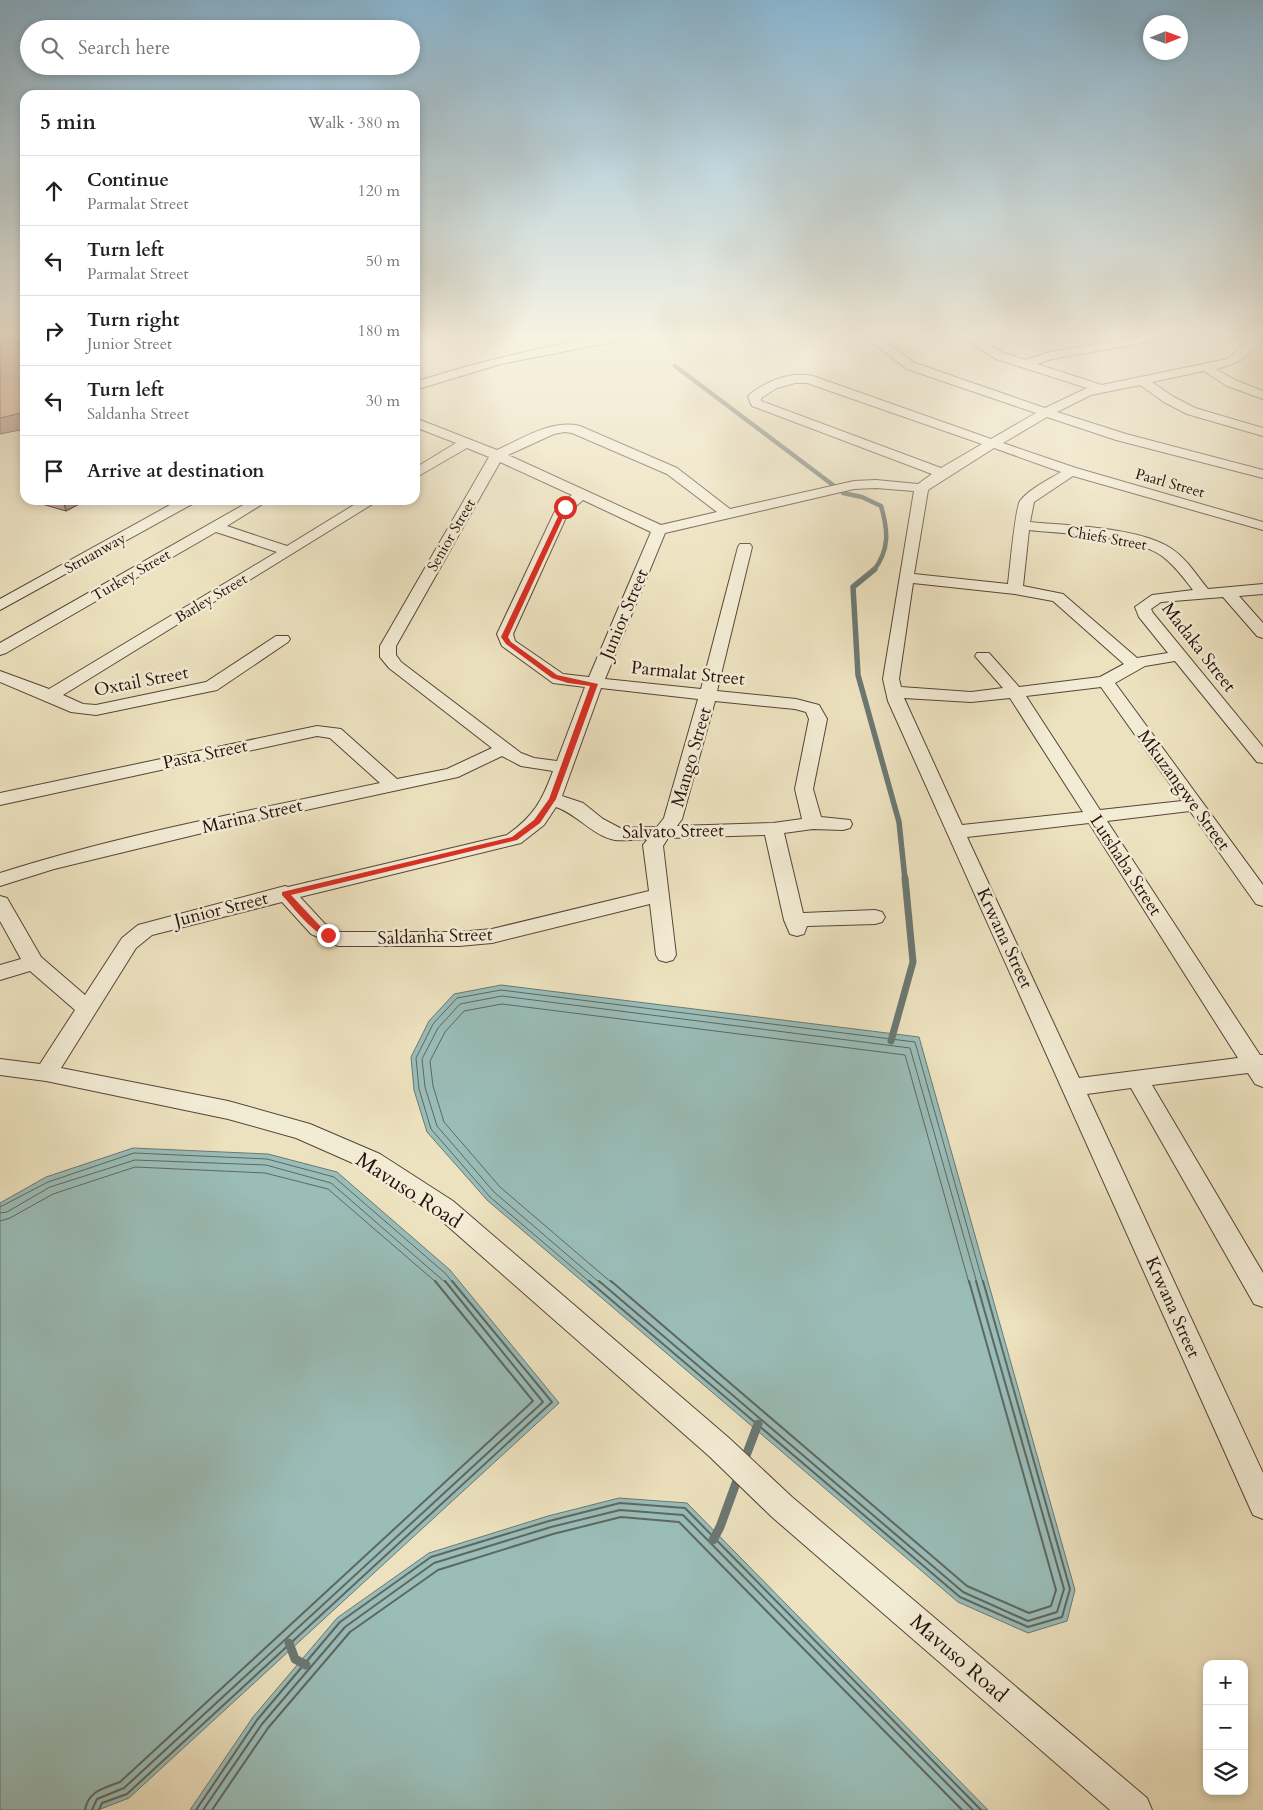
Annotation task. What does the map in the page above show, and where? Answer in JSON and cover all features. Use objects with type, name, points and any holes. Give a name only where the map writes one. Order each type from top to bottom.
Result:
[{"type":"street","name":"Paarl Street","points":[[794,417],[942,473]]},
{"type":"street","name":"Paarl Street","points":[[917,417],[1071,472],[1263,526]]},
{"type":"street","points":[[420,424],[498,455],[659,530],[854,485],[876,484],[921,488],[942,473],[1037,417]]},
{"type":"street","points":[[1063,417],[1133,440],[1263,474]]},
{"type":"street","points":[[1213,417],[1263,432]]},
{"type":"street","points":[[498,455],[550,430],[575,429],[672,471],[729,515]]},
{"type":"street","points":[[420,471],[466,443]]},
{"type":"street","name":"Senior Street","points":[[498,455],[388,646],[386,654],[388,660],[395,666],[503,749],[524,762],[564,766]]},
{"type":"street","points":[[1015,590],[1022,512],[1029,499],[1071,472]]},
{"type":"street","name":"Krwana Street","points":[[921,488],[892,679],[894,692],[1073,1087],[1256,1474],[1263,1505]]},
{"type":"street","name":"Parmalat Street","points":[[582,495],[565,507],[561,513],[505,637],[508,643],[554,677],[568,681],[807,706],[813,709],[818,718],[804,789],[813,823]]},
{"type":"street","name":"Struanway","points":[[0,606],[180,505]]},
{"type":"street","name":"Turkey Street","points":[[0,650],[253,505]]},
{"type":"street","name":"Barley Street","points":[[50,696],[364,505]]},
{"type":"street","name":"Chiefs Street","points":[[1021,525],[1131,539],[1157,546],[1171,556],[1204,594]]},
{"type":"street","points":[[215,527],[289,551]]},
{"type":"street","name":"Junior Street","points":[[46,1072],[88,1010],[128,943],[144,930],[514,838],[537,821],[552,799],[594,684],[659,530]]},
{"type":"street","name":"Mango Street","points":[[666,955],[653,845],[660,833],[673,819],[708,695],[745,548]]},
{"type":"street","points":[[907,578],[1050,594],[1058,597],[1135,664]]},
{"type":"street","points":[[1204,594],[1263,589]]},
{"type":"street","points":[[1227,592],[1263,633]]},
{"type":"street","name":"Madaka Street","points":[[1204,594],[1157,598],[1144,607],[1145,614],[1263,758]]},
{"type":"street","name":"Oxtail Street","points":[[0,676],[75,708],[87,711],[197,690],[219,682],[282,638]]},
{"type":"street","name":"Lutshaba Street","points":[[983,656],[1015,692],[1260,1068]]},
{"type":"street","points":[[894,692],[971,697],[1105,681],[1135,664],[1178,656]]},
{"type":"street","name":"Mkuzangwe Street","points":[[1105,681],[1263,899]]},
{"type":"street","name":"Pasta Street","points":[[0,799],[317,731],[335,733],[392,785]]},
{"type":"street","name":"Marina Street","points":[[0,880],[59,862],[392,785],[452,773],[503,749]]},
{"type":"street","name":"Salvato Street","points":[[552,799],[576,807],[601,826],[617,834],[773,829],[813,823],[843,824]]},
{"type":"street","points":[[956,832],[1194,805]]},
{"type":"street","points":[[773,829],[796,924],[874,918]]},
{"type":"street","name":"Saldanha Street","points":[[285,894],[318,929],[328,935],[338,938],[373,939],[459,939],[492,936],[658,896]]},
{"type":"street","points":[[0,903],[33,962],[88,1010]]},
{"type":"street","points":[[0,973],[33,962]]},
{"type":"street","name":"Mavuso Road","points":[[0,1067],[46,1072],[228,1110],[302,1130],[372,1161],[444,1208],[719,1447],[782,1507],[1135,1810]]},
{"type":"street","points":[[1073,1087],[1260,1068]]},
{"type":"street","points":[[1137,1079],[1263,1296]]},
{"type":"water","points":[[501,985],[919,1037],[1075,1590],[1067,1621],[1028,1633],[958,1602],[487,1200],[427,1132],[414,1090],[411,1057],[429,1021],[454,994]]},
{"type":"water","points":[[133,1148],[268,1154],[337,1172],[450,1270],[559,1403],[129,1798],[98,1810],[0,1810],[0,1203],[46,1177]]},
{"type":"water","points":[[619,1498],[687,1503],[988,1810],[190,1810],[253,1717],[337,1618],[429,1553],[548,1516]]},
{"type":"waterway","points":[[743,417],[833,485]]},
{"type":"waterway","points":[[843,493],[862,497],[881,506],[886,539],[883,555],[874,570]]},
{"type":"waterway","points":[[874,570],[853,587],[858,675],[899,822],[905,879]]},
{"type":"waterway","points":[[891,1041],[913,962],[905,878]]},
{"type":"waterway","points":[[744,1461],[758,1424]]},
{"type":"waterway","points":[[713,1540],[720,1527],[739,1475]]},
{"type":"waterway","points":[[289,1643],[295,1659],[306,1665]]},
{"type":"route","points":[[328,935],[318,929],[285,894],[514,838],[537,821],[552,799],[594,684],[568,681],[554,677],[508,643],[505,634],[565,507]]}]
